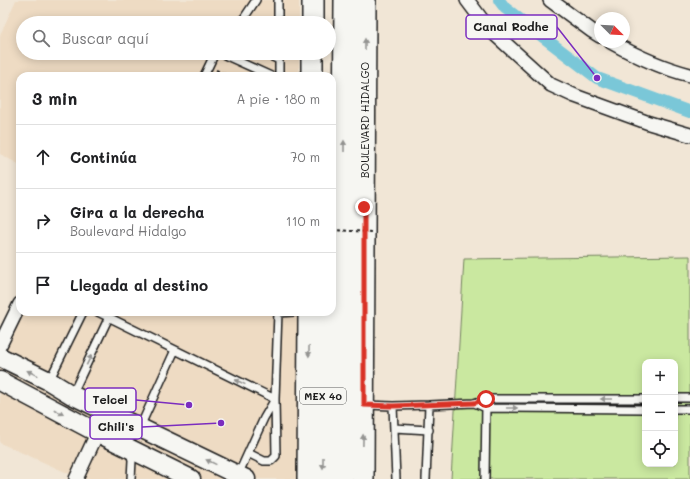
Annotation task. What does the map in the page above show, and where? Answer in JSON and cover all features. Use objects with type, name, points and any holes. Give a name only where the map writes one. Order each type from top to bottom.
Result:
[{"type":"main road","points":[[313,0],[313,16]]},
{"type":"main road","points":[[326,0],[326,16]]},
{"type":"main road","name":"BOULEVARD HIDALGO","points":[[342,479],[345,0]]},
{"type":"main road","name":"BOULEVARD HIDALGO","points":[[362,479],[364,405],[366,0]]},
{"type":"main road","points":[[312,60],[312,72]]},
{"type":"main road","points":[[326,60],[326,72]]},
{"type":"main road","points":[[308,479],[309,316]]},
{"type":"main road","name":"MEX 40","points":[[323,479],[324,316]]},
{"type":"main road","name":"BOULEVARD HIDALGO","points":[[332,316],[332,330],[336,347],[343,364]]},
{"type":"street","points":[[467,0],[488,28],[551,85],[612,110],[690,136]]},
{"type":"street","points":[[550,0],[594,32]]},
{"type":"street","points":[[622,48],[632,54],[678,72],[690,75]]},
{"type":"street","points":[[0,345],[16,312]]},
{"type":"street","points":[[0,357],[49,381],[72,395],[242,477]]},
{"type":"street","points":[[0,381],[98,433],[191,479]]},
{"type":"street","points":[[76,479],[107,412]]},
{"type":"street","points":[[154,461],[165,440]]},
{"type":"lane","points":[[245,16],[256,0]]},
{"type":"lane","points":[[278,0],[278,16]]},
{"type":"lane","points":[[206,72],[212,60]]},
{"type":"lane","points":[[236,60],[262,72]]},
{"type":"lane","points":[[279,60],[279,72]]},
{"type":"lane","points":[[49,381],[81,316]]},
{"type":"lane","points":[[248,453],[264,461],[271,461],[276,456],[275,400],[278,316]]},
{"type":"lane","points":[[72,395],[109,317],[275,400]]},
{"type":"lane","points":[[140,428],[175,350]]},
{"type":"lane","points":[[364,405],[393,406],[474,403],[486,399],[642,398]]},
{"type":"lane","points":[[678,398],[690,398]]},
{"type":"lane","points":[[485,479],[486,399]]},
{"type":"lane","points":[[242,477],[248,453],[264,418],[275,400]]},
{"type":"lane","points":[[474,403],[486,408],[642,409]]},
{"type":"lane","points":[[426,479],[429,405]]},
{"type":"lane","points":[[393,406],[396,479]]},
{"type":"lane","points":[[678,409],[690,409]]},
{"type":"lane","points":[[394,428],[429,430]]},
{"type":"lane","points":[[128,448],[132,460],[132,478]]},
{"type":"path","points":[[208,67],[220,72]]},
{"type":"path","points":[[336,230],[372,232]]},
{"type":"shaded area","points":[[16,0],[299,0],[299,16],[16,16],[16,60],[299,60],[299,72],[16,72],[16,163],[0,154],[0,35]]},
{"type":"shaded area","points":[[16,298],[16,316],[298,316],[298,479],[81,479],[0,443],[0,330]]},
{"type":"green space","points":[[690,256],[690,479],[451,479],[464,259]]},
{"type":"waterway","points":[[499,0],[505,8],[597,78],[690,112]]},
{"type":"place","name":"Canal Rodhe","points":[[597,78]]},
{"type":"place","name":"Telcel","points":[[189,405]]},
{"type":"place","name":"Chili's","points":[[221,423]]},
{"type":"route","points":[[364,207],[364,405],[393,406],[474,403],[486,399]]}]
